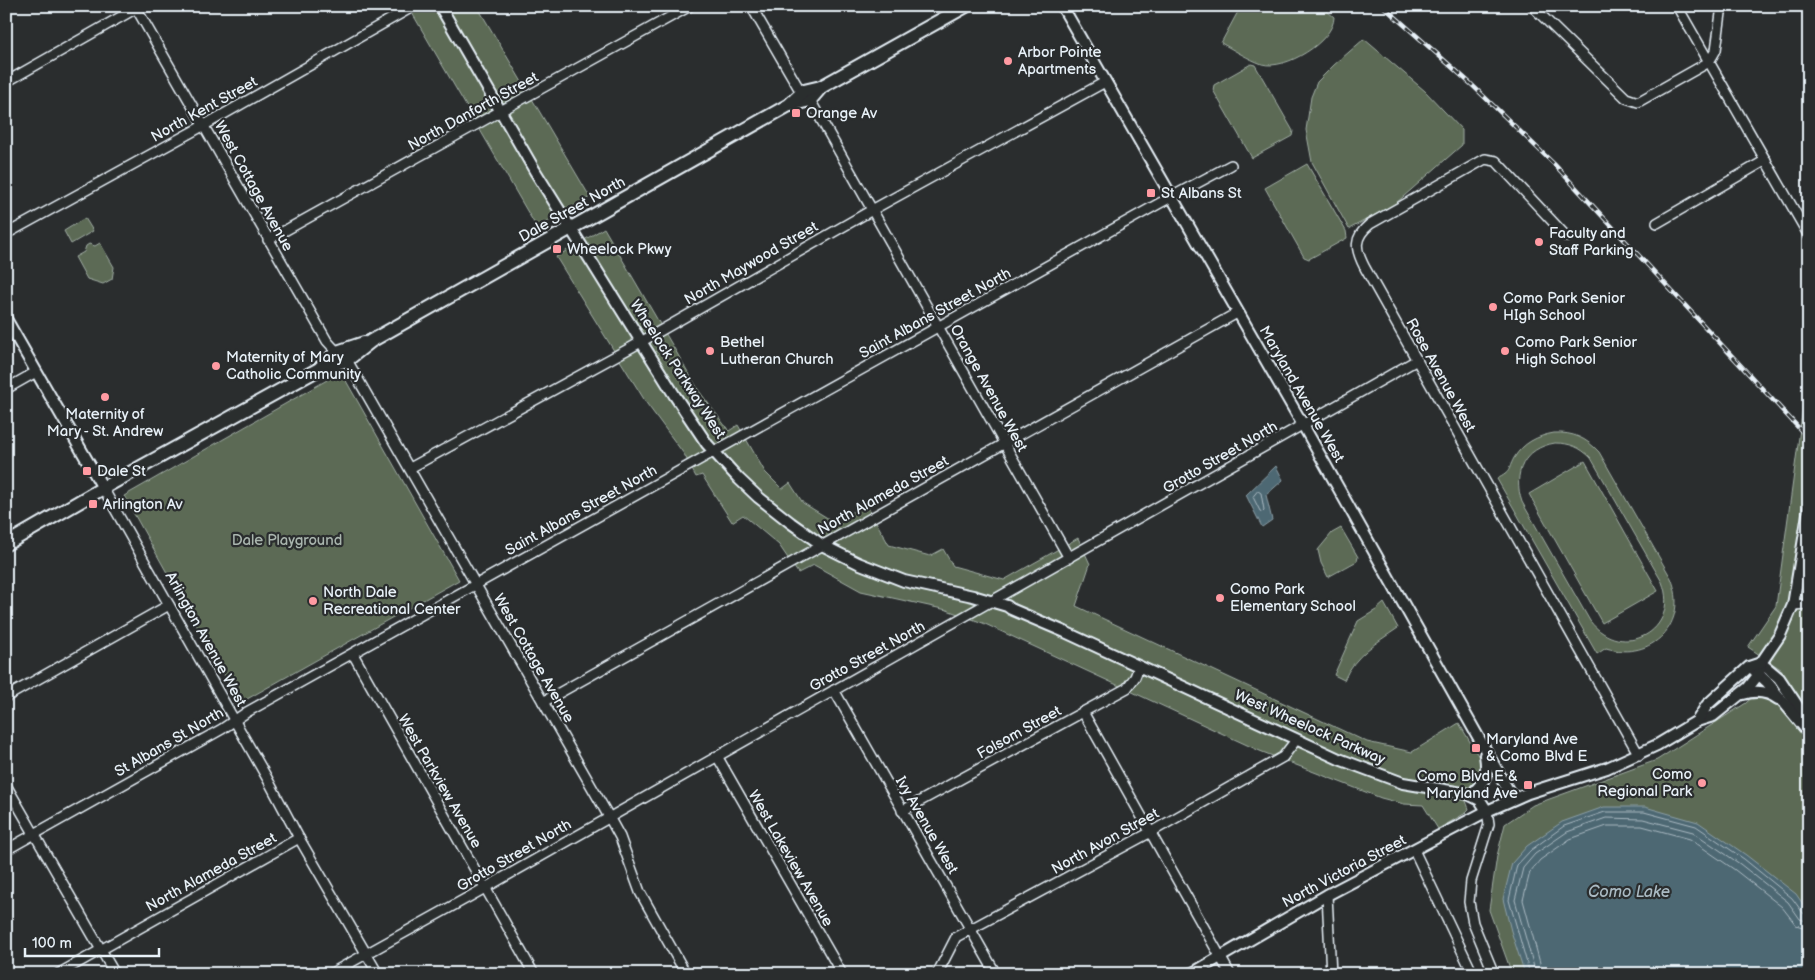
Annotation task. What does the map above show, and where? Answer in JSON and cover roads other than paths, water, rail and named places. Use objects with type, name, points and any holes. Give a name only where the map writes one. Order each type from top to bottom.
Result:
[{"type":"main road","name":"Dale Street North","points":[[6,544],[320,368],[348,360],[371,341],[966,6]]},
{"type":"main road","name":"Dale Street North","points":[[320,368],[337,352],[371,341]]},
{"type":"street","name":"North Kent Street","points":[[6,234],[414,6]]},
{"type":"street","name":"Wheelock Parkway West","points":[[440,6],[570,228],[679,401],[714,452],[758,497],[822,545],[858,563],[896,578],[1007,606],[1122,659]]},
{"type":"street","name":"North Danforth Street","points":[[268,240],[690,6]]},
{"type":"street","name":"Orange Avenue West","points":[[751,6],[798,87],[807,96],[1069,558]]},
{"type":"street","name":"Maryland Avenue West","points":[[1062,6],[1303,425],[1513,799]]},
{"type":"street","points":[[1532,6],[1626,98],[1632,101],[1642,101],[1709,62],[1716,50],[1722,6]]},
{"type":"street","points":[[1677,6],[1809,236]]},
{"type":"street","name":"West Cottage Avenue","points":[[137,7],[268,240],[327,341],[337,352]]},
{"type":"street","points":[[6,82],[137,7]]},
{"type":"street","name":"North Maywood Street","points":[[410,468],[1105,82]]},
{"type":"street","name":"Rose Avenue West","points":[[1567,237],[1496,161],[1485,159],[1370,224],[1362,231],[1358,239],[1357,249],[1365,268],[1639,755]]},
{"type":"street","points":[[1657,223],[1766,160]]},
{"type":"street","points":[[1171,197],[1231,165]]},
{"type":"street","name":"Saint Albans Street North","points":[[476,584],[1171,197]]},
{"type":"street","name":"North Alameda Street","points":[[543,702],[1237,313]]},
{"type":"street","name":"Arlington Avenue West","points":[[6,319],[235,720],[299,838],[378,974]]},
{"type":"street","name":"West Cottage Avenue","points":[[348,360],[609,817],[620,838],[640,892],[686,974]]},
{"type":"street","name":"Grotto Street North","points":[[330,974],[992,602],[1417,360]]},
{"type":"street","points":[[6,389],[36,372]]},
{"type":"street","points":[[1697,720],[1713,716],[1748,688],[1759,674],[1761,663],[1780,635],[1793,605],[1809,508]]},
{"type":"street","name":"St Albans St North","points":[[6,850],[476,584]]},
{"type":"street","points":[[1793,605],[1809,604]]},
{"type":"street","points":[[6,696],[170,605]]},
{"type":"street","name":"West Parkview Avenue","points":[[353,654],[534,974]]},
{"type":"street","name":"West Wheelock Parkway","points":[[1122,659],[1296,740],[1366,770],[1398,781],[1471,795]]},
{"type":"street","points":[[1697,720],[1707,705],[1749,667],[1761,663]]},
{"type":"street","points":[[1761,663],[1779,678],[1809,723]]},
{"type":"street","name":"Folsom Street","points":[[902,811],[1127,688],[1140,667]]},
{"type":"street","points":[[1749,667],[1767,682],[1809,733]]},
{"type":"street","name":"Ivy Avenue West","points":[[834,690],[996,974]]},
{"type":"street","points":[[1737,696],[1752,691],[1761,691],[1772,695],[1784,704]]},
{"type":"street","points":[[1083,712],[1230,974]]},
{"type":"street","name":"North Victoria Street","points":[[1191,974],[1327,896],[1487,811],[1513,799],[1607,768],[1639,755],[1674,736],[1697,720]]},
{"type":"street","name":"North Avon Street","points":[[937,974],[956,937],[1151,832],[1283,757],[1296,740]]},
{"type":"street","points":[[1484,749],[1487,769],[1486,776],[1484,781],[1471,795],[1480,800],[1487,811],[1490,824],[1471,881],[1469,902],[1473,924],[1494,974]]},
{"type":"street","name":"West Lakeview Avenue","points":[[717,756],[842,974]]},
{"type":"street","points":[[6,785],[114,974]]},
{"type":"street","name":"North Alameda Street","points":[[58,974],[299,838]]},
{"type":"street","points":[[1414,850],[1473,974]]},
{"type":"street","points":[[1327,896],[1331,974]]},
{"type":"water","points":[[1276,466],[1283,480],[1266,495],[1272,520],[1262,527],[1246,495]]},
{"type":"water","name":"Como Lake","points":[[1604,807],[1645,807],[1698,822],[1746,855],[1796,894],[1809,913],[1809,974],[1525,974],[1503,899],[1512,863],[1527,846],[1562,822]]},
{"type":"railway","points":[[1383,6],[1471,84],[1554,164],[1809,439]]},
{"type":"place","name":"Arbor Pointe Apartments","points":[[1008,61]]},
{"type":"place","name":"Orange Av","points":[[796,113]]},
{"type":"place","name":"St Albans St","points":[[1151,193]]},
{"type":"place","name":"Faculty and Staff Parking","points":[[1539,242]]},
{"type":"place","name":"Wheelock Pkwy","points":[[557,249]]},
{"type":"place","name":"Como Park Senior HIgh School","points":[[1493,307]]},
{"type":"place","name":"Bethel Lutheran Church","points":[[710,351]]},
{"type":"place","name":"Como Park Senior High School","points":[[1505,351]]},
{"type":"place","name":"Maternity of Mary Catholic Community","points":[[216,366]]},
{"type":"place","name":"Maternity of Mary - St. Andrew","points":[[105,397]]},
{"type":"place","name":"Dale St","points":[[87,471]]},
{"type":"place","name":"Arlington Av","points":[[93,504]]},
{"type":"place","name":"Como Park Elementary School","points":[[1220,598]]},
{"type":"place","name":"North Dale Recreational Center","points":[[313,601]]},
{"type":"place","name":"Maryland Ave & Como Blvd E","points":[[1476,748]]},
{"type":"place","name":"Como Regional Park","points":[[1702,783]]},
{"type":"place","name":"Como Blvd E & Maryland Ave","points":[[1528,785]]},
{"type":"park label","name":"Dale Playground","points":[[287,540]]}]
